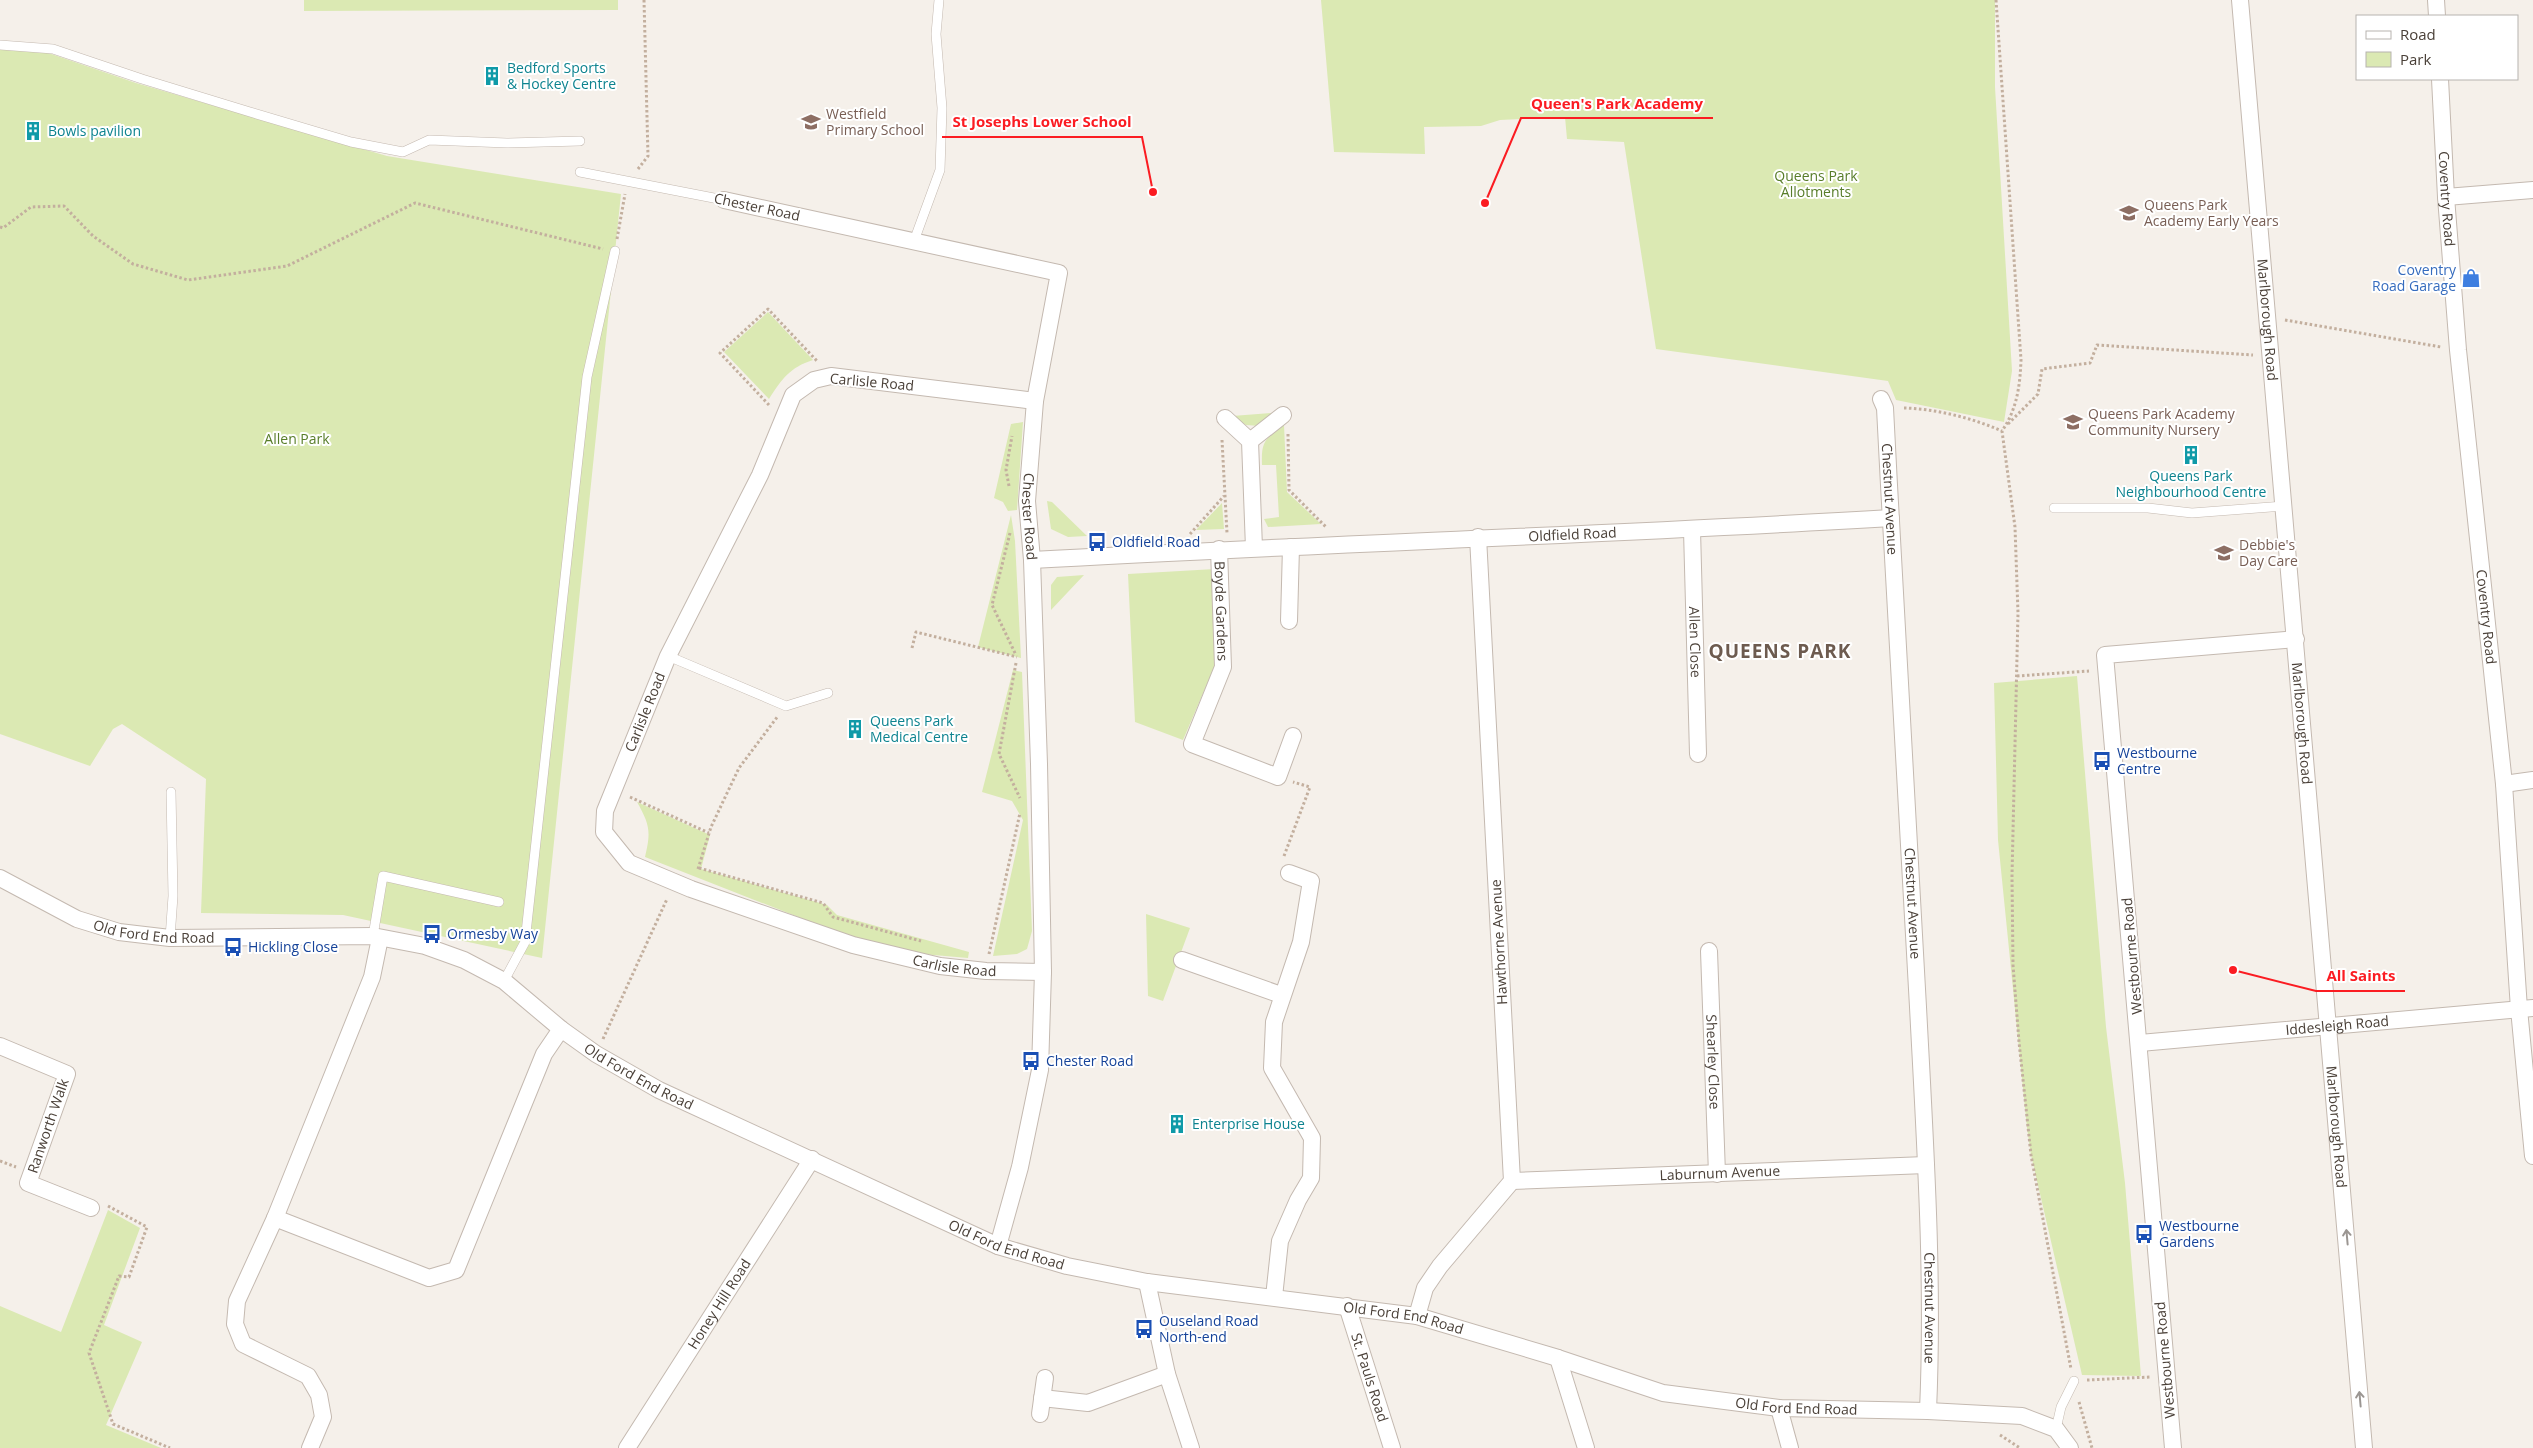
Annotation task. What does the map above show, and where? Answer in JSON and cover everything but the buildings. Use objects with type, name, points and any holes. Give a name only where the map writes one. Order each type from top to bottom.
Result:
[{"type":"street","name":"Marlborough Road","points":[[2240,0],[2364,1448]]},
{"type":"street","points":[[2436,0],[2437,15]]},
{"type":"street","name":"Coventry Road","points":[[2440,80],[2446,197],[2458,350],[2526,1008],[2533,1156]]},
{"type":"street","points":[[2446,197],[2533,190]]},
{"type":"street","name":"Chester Road","points":[[724,200],[1058,273],[1035,402],[1027,501],[1032,560],[1043,972],[1040,1070],[1020,1166],[998,1246]]},
{"type":"street","name":"Carlisle Road","points":[[1035,402],[831,376],[814,380],[794,395],[760,475],[668,656],[605,811],[604,832],[629,863],[674,882],[853,945],[940,966],[984,964],[1043,972]]},
{"type":"street","name":"Chestnut Avenue","points":[[1883,403],[1926,1165],[1931,1340],[1928,1411]]},
{"type":"street","points":[[1250,441],[1283,415]]},
{"type":"street","points":[[1225,418],[1250,441],[1254,548]]},
{"type":"street","name":"Oldfield Road","points":[[1032,560],[1478,537],[1692,530],[1890,518]]},
{"type":"street","name":"Allen Close","points":[[1692,530],[1698,754]]},
{"type":"street","name":"Hawthorne Avenue","points":[[1478,537],[1512,1181]]},
{"type":"street","points":[[1289,621],[1291,547]]},
{"type":"street","name":"Boyde Gardens","points":[[1219,549],[1223,667],[1192,744],[1278,777]]},
{"type":"street","points":[[2105,670],[2105,655],[2296,639]]},
{"type":"street","name":"Westbourne Road","points":[[2105,670],[2140,1043],[2173,1448]]},
{"type":"street","points":[[1278,777],[1294,736]]},
{"type":"street","points":[[2504,784],[2533,780]]},
{"type":"street","points":[[1274,1297],[1280,1241],[1298,1200],[1311,1178],[1312,1138],[1272,1068],[1274,1022],[1281,995],[1301,942],[1311,881],[1290,873]]},
{"type":"street","name":"Old Ford End Road","points":[[0,878],[77,919],[119,932],[170,938],[377,937],[425,946],[464,960],[504,981],[561,1029],[596,1054],[660,1090],[998,1246],[1067,1266],[1147,1282],[1417,1316],[1558,1358],[1663,1393],[1779,1408],[1928,1411],[2022,1416],[2056,1429]]},
{"type":"street","points":[[310,1448],[323,1418],[319,1395],[308,1376],[243,1344],[235,1324],[237,1301],[275,1218],[372,977],[377,937]]},
{"type":"street","name":"Shearley Close","points":[[1709,951],[1717,1174]]},
{"type":"street","points":[[1182,960],[1281,995]]},
{"type":"street","name":"Iddesleigh Road","points":[[2140,1043],[2329,1024],[2526,1008]]},
{"type":"street","points":[[275,1218],[429,1278],[456,1270],[544,1054],[561,1029]]},
{"type":"street","name":"Ranworth Walk","points":[[0,1046],[67,1074],[28,1183],[91,1208]]},
{"type":"street","name":"Honey Hill Road","points":[[627,1448],[812,1159]]},
{"type":"street","name":"Laburnum Avenue","points":[[1512,1181],[1926,1165]]},
{"type":"street","points":[[1417,1316],[1425,1288],[1440,1266],[1512,1181]]},
{"type":"street","points":[[1147,1282],[1167,1374],[1192,1448]]},
{"type":"street","name":"St. Pauls Road","points":[[1347,1306],[1392,1448]]},
{"type":"street","points":[[1558,1358],[1586,1448]]},
{"type":"street","points":[[1045,1378],[1041,1406],[1088,1403],[1167,1374]]},
{"type":"street","points":[[1779,1408],[1790,1448]]},
{"type":"street","points":[[2056,1429],[2070,1448]]},
{"type":"lane","points":[[914,241],[940,170],[942,108],[936,34],[939,0]]},
{"type":"lane","points":[[0,45],[53,49],[142,80],[259,115],[351,142],[402,152],[429,140],[507,143],[580,141]]},
{"type":"lane","name":"Chester Road","points":[[580,172],[724,200]]},
{"type":"lane","points":[[504,981],[524,942],[587,377],[615,251]]},
{"type":"lane","points":[[2054,508],[2148,508],[2192,514],[2284,506]]},
{"type":"lane","points":[[668,656],[786,706],[828,693]]},
{"type":"lane","points":[[170,938],[173,896],[171,792]]},
{"type":"lane","points":[[377,937],[383,876],[499,902]]},
{"type":"lane","points":[[2056,1429],[2061,1407],[2074,1381]]},
{"type":"path","points":[[0,228],[3,228],[31,207],[64,206],[93,236],[133,264],[188,280],[287,266],[415,203],[581,245],[615,251],[627,182],[648,156],[644,0]]},
{"type":"path","points":[[1996,0],[2021,360],[2019,390],[2007,424]]},
{"type":"path","points":[[783,419],[720,353],[768,309],[831,376]]},
{"type":"path","points":[[2267,317],[2458,350]]},
{"type":"path","points":[[2092,1448],[2074,1381],[2031,1155],[2019,1042],[2013,965],[2012,876],[2012,787],[2017,676],[2015,527],[2002,431],[2038,394],[2042,369],[2090,363],[2097,346],[2241,354]]},
{"type":"path","points":[[1883,403],[1980,421],[2002,431]]},
{"type":"path","points":[[1009,488],[1006,470],[1012,434]]},
{"type":"path","points":[[1184,551],[1190,534],[1225,496]]},
{"type":"path","points":[[1013,524],[992,605],[1017,657],[999,754],[1022,802]]},
{"type":"path","points":[[912,648],[916,632],[1017,657]]},
{"type":"path","points":[[2017,676],[2105,670]]},
{"type":"path","points":[[691,888],[709,833],[739,768],[786,706]]},
{"type":"path","points":[[1278,777],[1310,787],[1279,870],[1290,873]]},
{"type":"path","points":[[614,789],[709,833]]},
{"type":"path","points":[[984,964],[990,950],[1020,811]]},
{"type":"path","points":[[699,868],[823,904],[833,917],[924,941]]},
{"type":"path","points":[[596,1054],[674,882]]},
{"type":"path","points":[[984,964],[990,950]]},
{"type":"path","points":[[91,1208],[105,1205],[147,1227],[129,1277],[119,1276],[88,1353],[113,1424],[170,1448]]},
{"type":"path","points":[[2074,1381],[2166,1376]]},
{"type":"path","points":[[2079,1417],[2084,1420]]},
{"type":"green space","points":[[304,0],[618,0],[618,10],[304,11]]},
{"type":"green space","name":"Queens Park Allotments","points":[[1321,0],[1995,0],[1995,87],[2012,371],[2004,422],[1896,400],[1888,381],[1656,349],[1624,142],[1567,139],[1565,117],[1500,120],[1481,126],[1424,127],[1425,154],[1334,152]]},
{"type":"green space","name":"Allen Park","points":[[0,42],[25,45],[136,83],[387,156],[621,194],[542,958],[343,915],[201,913],[206,779],[122,724],[113,729],[90,766],[0,734]]},
{"type":"green space","points":[[768,312],[813,360],[792,370],[769,399],[724,352]]},
{"type":"green space","points":[[1271,413],[1274,415],[1260,426],[1246,425],[1232,416]]},
{"type":"green space","points":[[1023,422],[1017,510],[1008,511],[1003,502],[994,498],[1011,424]]},
{"type":"green space","points":[[1284,425],[1287,492],[1321,524],[1268,527],[1264,519],[1279,517],[1276,465],[1262,465],[1262,451],[1268,437]]},
{"type":"green space","points":[[1047,501],[1052,502],[1087,536],[1068,537],[1051,529]]},
{"type":"green space","points":[[1222,503],[1224,529],[1196,530]]},
{"type":"green space","points":[[1011,515],[1015,541],[1021,658],[978,647]]},
{"type":"green space","points":[[1215,569],[1216,663],[1183,740],[1135,722],[1128,574]]},
{"type":"green space","points":[[1084,575],[1051,610],[1051,585],[1057,577]]},
{"type":"green space","points":[[1013,670],[1022,672],[1032,931],[1027,949],[1017,954],[993,956],[1023,820],[1012,801],[982,792]]},
{"type":"green space","points":[[2077,676],[2106,1027],[2125,1183],[2141,1376],[2082,1375],[2031,1155],[1998,840],[1994,683]]},
{"type":"green space","points":[[637,802],[710,835],[701,869],[827,905],[837,915],[969,952],[968,958],[922,954],[867,944],[645,857],[649,835],[645,817]]},
{"type":"green space","points":[[1146,914],[1190,928],[1163,1001],[1148,996]]},
{"type":"green space","points":[[108,1210],[140,1228],[104,1325],[142,1342],[106,1425],[161,1448],[0,1448],[0,1306],[61,1332]]},
{"type":"place","name":"Bedford Sports & Hockey Centre","points":[[492,76]]},
{"type":"place","name":"Westfield Primary School","points":[[811,122]]},
{"type":"place","name":"Bowls pavilion","points":[[33,131]]},
{"type":"place","name":"St Josephs Lower School","points":[[1153,192]]},
{"type":"place","name":"Queen's Park Academy","points":[[1485,203]]},
{"type":"place","name":"Queens Park Academy Early Years","points":[[2129,213]]},
{"type":"place","name":"Coventry Road Garage","points":[[2471,278]]},
{"type":"place","name":"Queens Park Academy Community Nursery","points":[[2073,422]]},
{"type":"place","name":"Queens Park Neighbourhood Centre","points":[[2191,455]]},
{"type":"place","name":"Oldfield Road","points":[[1097,542]]},
{"type":"place","name":"Debbie's Day Care","points":[[2224,553]]},
{"type":"place","name":"Queens Park Medical Centre","points":[[855,729]]},
{"type":"place","name":"Westbourne Centre","points":[[2102,761]]},
{"type":"place","name":"Ormesby Way","points":[[432,934]]},
{"type":"place","name":"Hickling Close","points":[[233,947]]},
{"type":"place","name":"All Saints","points":[[2233,970]]},
{"type":"place","name":"Chester Road","points":[[1031,1061]]},
{"type":"place","name":"Enterprise House","points":[[1177,1124]]},
{"type":"place","name":"Westbourne Gardens","points":[[2144,1234]]},
{"type":"place","name":"Ouseland Road North-end","points":[[1144,1329]]},
{"type":"district","name":"QUEENS PARK","points":[[1780,651]]}]
